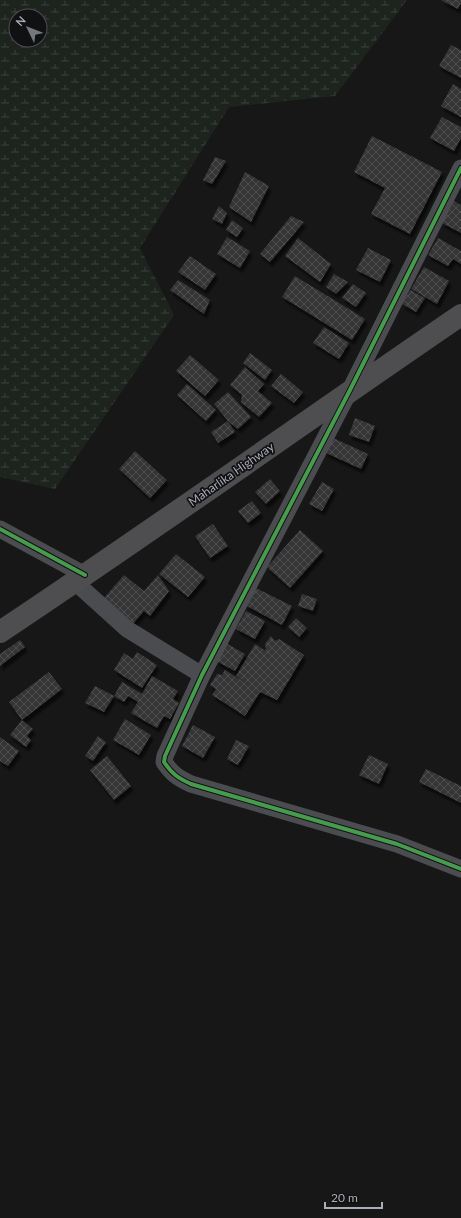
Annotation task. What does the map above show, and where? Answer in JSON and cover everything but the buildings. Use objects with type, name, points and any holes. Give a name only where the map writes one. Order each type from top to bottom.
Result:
[{"type":"highway","name":"Maharlika Highway","points":[[0,632],[80,579],[350,390],[461,315]]},
{"type":"street","points":[[461,168],[350,390],[202,675],[165,756],[164,762],[178,778],[191,784],[397,844],[461,869]]},
{"type":"street","points":[[0,529],[80,579],[127,629],[202,675]]},
{"type":"green space","points":[[0,0],[407,0],[335,96],[229,107],[140,248],[174,315],[55,489],[0,477]]},
{"type":"cycle path","points":[[461,168],[350,390],[202,675],[165,756],[164,762],[170,770],[182,780],[191,784],[397,844],[461,869]]},
{"type":"cycle path","points":[[0,529],[85,575]]}]
